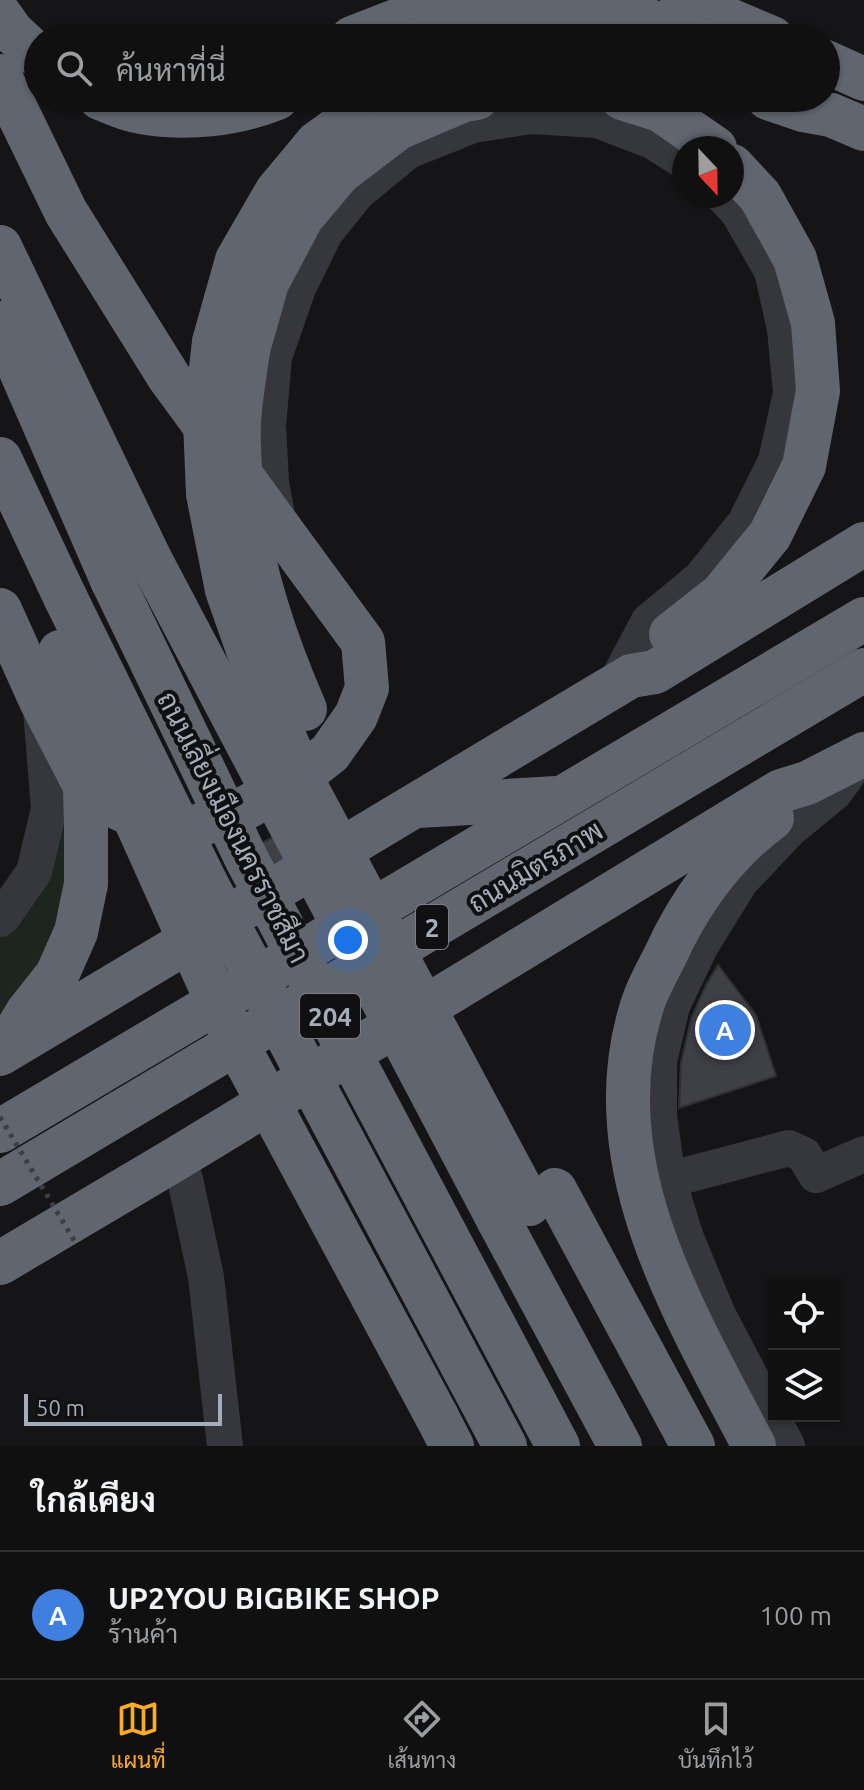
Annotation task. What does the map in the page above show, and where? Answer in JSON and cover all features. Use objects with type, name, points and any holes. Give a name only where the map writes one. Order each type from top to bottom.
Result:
[{"type":"highway","points":[[21,0],[41,24]]},
{"type":"highway","points":[[388,24],[450,0]]},
{"type":"highway","points":[[682,0],[739,24]]},
{"type":"highway","points":[[470,24],[540,11],[594,11],[656,24]]},
{"type":"highway","points":[[0,15],[24,43]]},
{"type":"highway","points":[[840,68],[864,79]]},
{"type":"highway","points":[[0,76],[66,212],[169,377],[363,642],[367,688],[356,716],[330,753],[290,784],[245,808],[195,827],[159,827],[108,803],[85,786],[41,701],[36,607]]},
{"type":"highway","points":[[139,112],[195,117],[222,112]]},
{"type":"highway","points":[[231,346],[237,260],[277,191],[317,143],[360,112]]},
{"type":"highway","points":[[436,112],[398,128],[339,173],[302,217],[231,346],[205,421],[208,494],[227,590],[255,670],[308,791],[528,1205],[661,1446]]},
{"type":"highway","points":[[663,112],[698,136]]},
{"type":"highway","points":[[623,681],[647,654],[722,594],[770,535],[804,466],[818,391],[813,323],[795,259],[760,196],[744,179]]},
{"type":"highway","points":[[0,247],[150,559],[528,1205],[693,1446]]},
{"type":"highway","name":"ถนนเลี่ยงเมืองนครราชสีมา","points":[[0,323],[112,580],[247,860],[558,1446]]},
{"type":"highway","name":"ถนนเลี่ยงเมืองนครราชสีมา","points":[[0,459],[36,607],[205,881],[505,1446]]},
{"type":"highway","points":[[0,515],[36,607],[233,1037],[445,1432]]},
{"type":"highway","points":[[2,1052],[623,681],[655,672],[864,544]]},
{"type":"highway","name":"ถนนมิตรภาพ","points":[[0,1131],[864,619]]},
{"type":"highway","name":"ถนนมิตรภาพ","points":[[0,1184],[864,670]]},
{"type":"highway","points":[[0,1263],[781,791],[807,783],[863,755]]},
{"type":"highway","points":[[754,1446],[693,1327],[656,1246],[637,1182],[627,1116],[630,1060],[642,1005],[682,923],[716,871],[759,828],[789,806],[807,783]]},
{"type":"highway","points":[[2,1052],[57,975],[76,932],[86,884],[85,786]]},
{"type":"highway","points":[[412,806],[564,798]]},
{"type":"highway","points":[[528,1205],[620,1446]]},
{"type":"street","points":[[279,527],[271,482],[268,426],[274,357],[298,288],[325,233],[358,192],[408,151],[473,125],[531,116],[597,120],[652,141],[672,154]]},
{"type":"street","points":[[623,681],[649,621],[701,578],[745,523],[776,461],[791,393],[785,329],[772,271],[734,208]]},
{"type":"street","points":[[0,919],[34,872],[49,809],[41,701]]},
{"type":"street","points":[[787,1446],[718,1315],[686,1238],[668,1180],[659,1116],[659,1061],[672,1006],[700,947],[740,882],[790,829],[835,792],[863,755]]},
{"type":"street","points":[[668,1180],[789,1148],[804,1155],[816,1175],[864,1154]]},
{"type":"street","points":[[174,1160],[185,1179],[206,1277],[225,1446]]},
{"type":"path","points":[[0,1117],[75,1242]]},
{"type":"shaded area","points":[[67,813],[73,852],[59,929],[22,997],[0,1014],[0,936]]},
{"type":"building","points":[[281,833],[292,855],[265,870],[254,847]]},
{"type":"building","points":[[718,965],[756,1015],[776,1076],[679,1108],[681,1063],[691,1019]]},
{"type":"place","name":"UP2YOU BIGBIKE SHOP","points":[[725,1030]]}]
